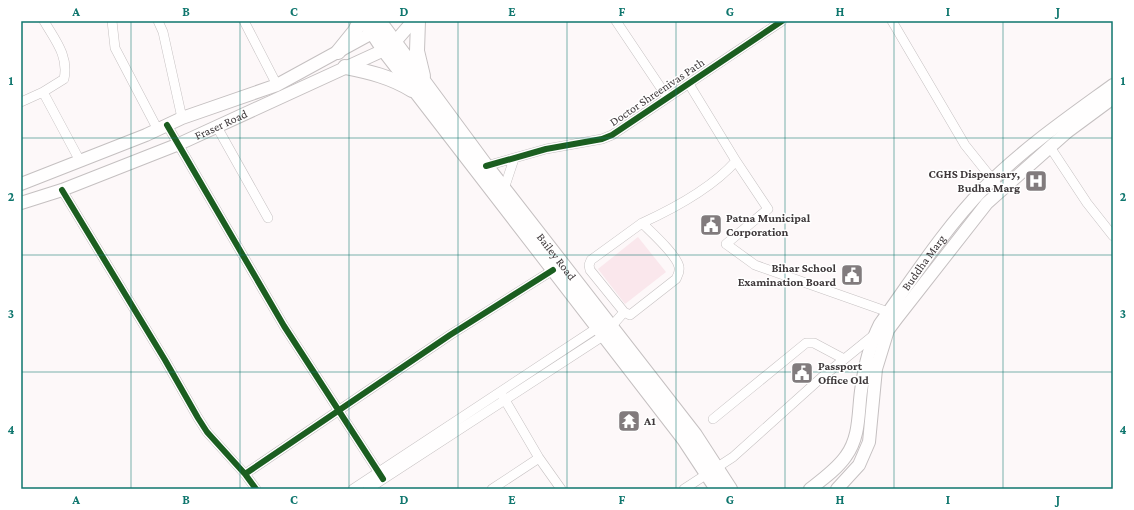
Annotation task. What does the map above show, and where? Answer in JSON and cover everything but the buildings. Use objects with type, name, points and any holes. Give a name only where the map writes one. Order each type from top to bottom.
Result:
[{"type":"highway","points":[[338,52],[355,32],[360,21]]},
{"type":"highway","points":[[345,67],[384,76],[424,91],[417,51],[418,21]]},
{"type":"highway","name":"Bailey Road","points":[[377,24],[389,46],[504,189],[604,331],[684,439],[730,489]]},
{"type":"highway","name":"Bailey Road","points":[[424,91],[552,270],[604,331]]},
{"type":"highway","name":"Bailey Road","points":[[712,471],[717,489]]},
{"type":"main road","points":[[389,46],[413,21]]},
{"type":"main road","name":"Fraser Road","points":[[21,184],[162,128],[182,118],[277,85],[338,52],[377,24]]},
{"type":"main road","name":"Fraser Road","points":[[21,203],[62,190],[179,144],[389,46]]},
{"type":"main road","name":"Buddha Marg","points":[[837,489],[859,465],[869,442],[876,369],[893,314],[943,237],[976,197],[993,180],[1039,139],[1113,85]]},
{"type":"main road","name":"Buddha Marg","points":[[810,489],[834,470],[847,455],[856,438],[865,365],[874,335],[975,216],[1001,190],[1050,147],[1113,98]]},
{"type":"street","points":[[21,102],[43,92],[64,79],[66,67],[63,55],[44,21]]},
{"type":"street","points":[[112,21],[115,48],[162,128],[179,144],[284,326],[338,410],[384,473]]},
{"type":"street","points":[[158,21],[163,32],[182,118]]},
{"type":"street","points":[[244,21],[277,85]]},
{"type":"street","points":[[616,21],[667,97]]},
{"type":"street","name":"Doctor Shreenivas Path","points":[[486,166],[546,149],[602,139],[624,128],[667,97],[782,21]]},
{"type":"street","points":[[892,21],[965,145],[1001,190]]},
{"type":"street","points":[[688,84],[768,209],[726,244],[755,266],[893,314]]},
{"type":"street","points":[[43,92],[80,161]]},
{"type":"street","points":[[217,127],[268,218]]},
{"type":"street","points":[[1050,147],[1113,236]]},
{"type":"street","points":[[504,189],[514,159]]},
{"type":"street","points":[[642,223],[675,259],[679,266],[679,273],[676,280],[630,315],[624,312],[590,270],[589,265],[591,260],[642,223],[691,197],[728,170],[736,161]]},
{"type":"street","points":[[62,190],[207,432],[245,474],[256,489]]},
{"type":"street","points":[[245,474],[450,335],[552,270]]},
{"type":"street","points":[[353,489],[384,473],[604,331],[624,312]]},
{"type":"street","points":[[684,489],[732,457],[844,358],[874,335]]},
{"type":"street","points":[[713,419],[806,343],[814,343],[844,358]]},
{"type":"street","points":[[503,396],[540,458],[561,489]]},
{"type":"street","points":[[492,489],[540,458]]},
{"type":"street","points":[[368,489],[384,473]]},
{"type":"shaded area","points":[[638,237],[666,272],[625,304],[598,269]]},
{"type":"cycle path","points":[[486,166],[546,149],[602,139],[612,135],[782,21]]},
{"type":"cycle path","points":[[167,125],[284,326],[383,479]]},
{"type":"cycle path","points":[[62,190],[207,432],[245,474],[256,489]]},
{"type":"cycle path","points":[[245,474],[450,335],[553,270]]},
{"type":"place","name":"CGHS Dispensary, Budha Marg","points":[[1036,181]]},
{"type":"place","name":"Patna Municipal Corporation","points":[[711,225]]},
{"type":"place","name":"Bihar School Examination Board","points":[[852,275]]},
{"type":"place","name":"Passport Office Old","points":[[802,373]]},
{"type":"place","name":"A1","points":[[629,421]]}]
